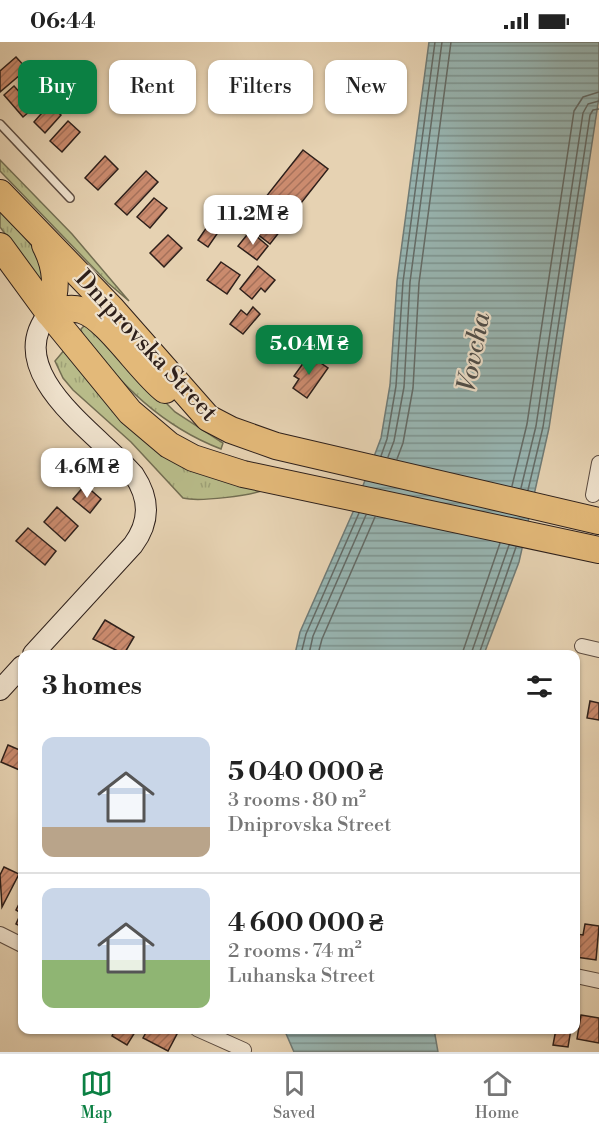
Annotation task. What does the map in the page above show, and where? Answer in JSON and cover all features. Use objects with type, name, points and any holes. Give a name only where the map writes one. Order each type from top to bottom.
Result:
[{"type":"highway","name":"Dniprovska Street","points":[[0,193],[112,309],[208,418],[231,430],[276,446],[599,521]]},
{"type":"highway","points":[[36,229],[51,256],[55,273],[55,292],[49,313],[72,308],[94,315],[154,382],[208,418]]},
{"type":"highway","name":"Dniprovska Street","points":[[0,246],[106,385],[152,432],[193,458],[216,467],[267,479],[599,550]]},
{"type":"main road","points":[[37,650],[133,545],[145,524],[147,510],[142,488],[134,475],[52,397],[36,371],[31,357],[32,343],[40,323],[49,313]]},
{"type":"main road","points":[[0,690],[18,670]]},
{"type":"street","points":[[593,495],[598,467]]},
{"type":"street","points":[[582,646],[599,650]]},
{"type":"street","points":[[0,934],[18,943]]},
{"type":"street","points":[[580,977],[599,981]]},
{"type":"street","points":[[208,1034],[244,1050]]},
{"type":"lane","points":[[0,124],[70,198]]},
{"type":"green space","points":[[0,160],[72,234],[129,301],[108,283],[0,171]]},
{"type":"green space","points":[[0,208],[43,259],[43,285],[0,227]]},
{"type":"green space","points":[[87,323],[175,412],[223,443],[221,449],[179,428],[143,402],[111,370],[82,334],[81,329]]},
{"type":"green space","points":[[66,348],[103,394],[266,489],[225,498],[183,498],[131,442],[73,390],[63,378],[55,361]]},
{"type":"water","name":"Vovcha","points":[[429,42],[599,42],[599,97],[549,428],[519,562],[486,650],[296,650],[300,632],[353,512],[381,438],[390,385],[397,281]]},
{"type":"water","points":[[286,1034],[435,1034],[438,1052],[294,1052]]},
{"type":"building","points":[[16,57],[19,60],[18,77],[0,92],[0,71]]},
{"type":"building","points":[[14,86],[18,90],[18,111],[4,95]]},
{"type":"building","points":[[41,114],[61,115],[45,133],[34,122]]},
{"type":"building","points":[[68,121],[80,132],[62,152],[50,141]]},
{"type":"building","points":[[303,150],[328,169],[290,217],[265,198]]},
{"type":"building","points":[[105,156],[118,169],[98,190],[85,178]]},
{"type":"building","points":[[146,171],[158,182],[127,215],[115,204]]},
{"type":"building","points":[[154,198],[167,208],[150,228],[137,217]]},
{"type":"building","points":[[220,208],[230,215],[208,247],[198,240]]},
{"type":"building","points":[[263,217],[280,231],[270,244],[252,230]]},
{"type":"building","points":[[250,231],[268,246],[257,260],[238,246]]},
{"type":"building","points":[[168,235],[182,248],[164,267],[150,253]]},
{"type":"building","points":[[221,262],[240,275],[227,294],[207,280]]},
{"type":"building","points":[[258,266],[275,280],[265,292],[261,288],[252,299],[240,289]]},
{"type":"building","points":[[253,307],[260,314],[243,334],[230,324],[241,310],[247,315]]},
{"type":"building","points":[[309,355],[328,368],[307,398],[293,388],[299,379],[294,376]]},
{"type":"building","points":[[85,485],[101,499],[90,513],[73,499]]},
{"type":"building","points":[[57,507],[78,526],[65,541],[44,522]]},
{"type":"building","points":[[28,528],[56,551],[45,565],[16,541]]},
{"type":"building","points":[[105,620],[134,637],[126,650],[116,650],[93,639]]},
{"type":"building","points":[[590,701],[599,703],[599,720],[587,718]]},
{"type":"building","points":[[8,745],[18,749],[18,769],[1,762]]},
{"type":"building","points":[[4,867],[18,874],[2,907],[0,875]]},
{"type":"building","points":[[585,924],[599,926],[596,960],[580,958],[580,935],[583,935]]},
{"type":"building","points":[[581,1015],[599,1018],[599,1043],[577,1039],[578,1034],[580,1034]]},
{"type":"building","points":[[113,1034],[134,1034],[127,1045],[112,1036]]},
{"type":"building","points":[[145,1034],[177,1034],[168,1051],[143,1038]]},
{"type":"building","points":[[555,1034],[570,1034],[568,1047],[553,1045]]}]
